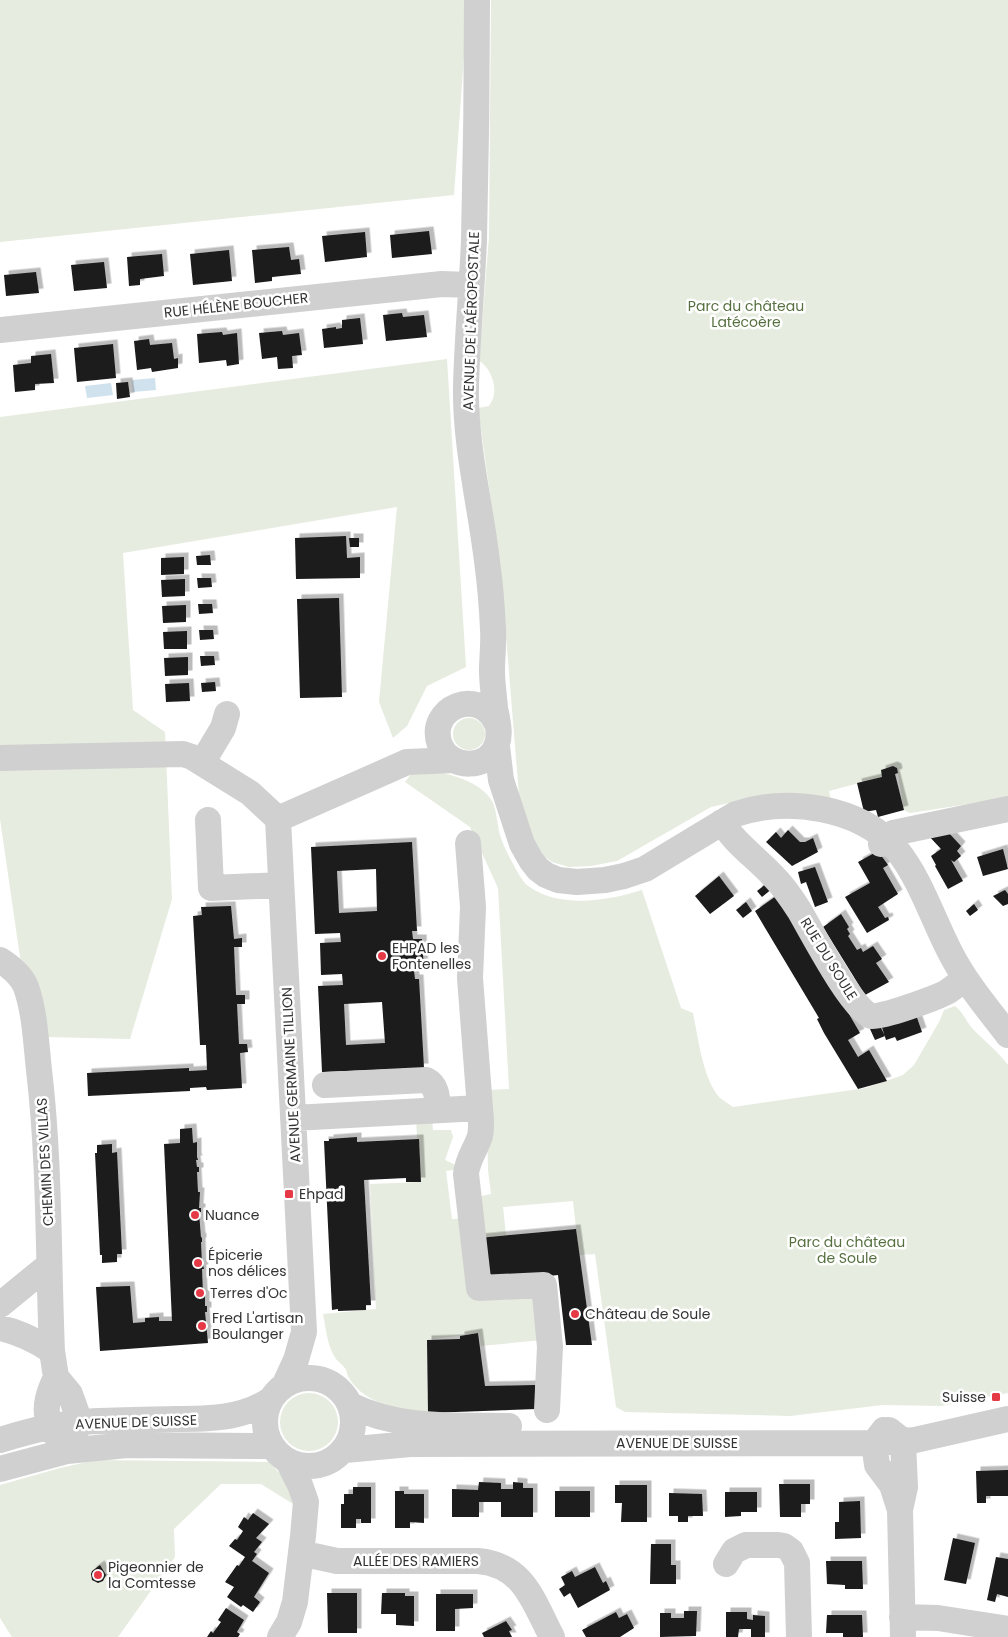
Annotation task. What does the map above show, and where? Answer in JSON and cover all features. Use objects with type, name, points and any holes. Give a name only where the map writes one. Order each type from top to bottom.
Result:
[{"type":"street","name":"AVENUE DE L'AÉROPOSTALE","points":[[478,0],[477,114],[466,389],[469,436],[487,561],[493,630],[492,670],[501,780],[522,844],[531,860],[546,875],[558,880],[586,882],[624,876],[644,869],[736,814],[751,809],[794,806],[821,809],[850,817],[873,829],[883,842],[897,850],[907,865],[951,955],[965,979],[1008,1035]]},
{"type":"street","name":"RUE HÉLÈNE BOUCHER","points":[[0,330],[433,285],[471,285]]},
{"type":"street","points":[[454,760],[443,750],[440,743],[439,728],[441,721],[446,713],[474,693],[492,670]]},
{"type":"street","points":[[407,762],[454,760],[467,764],[481,762],[488,758],[497,734],[494,717],[485,708],[473,703],[460,704]]},
{"type":"street","points":[[202,763],[223,728],[227,714]]},
{"type":"street","points":[[0,758],[176,754],[192,757],[250,793],[278,819],[407,762],[428,742],[439,728]]},
{"type":"street","points":[[883,842],[893,832],[1008,810]]},
{"type":"street","name":"AVENUE GERMAINE TILLION","points":[[278,819],[304,1332],[296,1360],[278,1392]]},
{"type":"street","points":[[208,820],[211,888],[281,884]]},
{"type":"street","name":"RUE DU SOULE","points":[[722,822],[745,850],[774,876],[787,892],[832,967],[862,1009],[870,1016],[875,1017],[889,1013],[946,993],[965,979]]},
{"type":"street","points":[[468,843],[473,907],[470,978],[482,1127],[466,1167],[466,1174],[479,1288],[544,1285],[550,1347],[547,1410]]},
{"type":"street","name":"CHEMIN DES VILLAS","points":[[0,960],[10,966],[20,976],[25,986],[31,1009],[45,1124],[52,1351],[56,1377],[70,1394],[80,1422]]},
{"type":"street","points":[[325,1085],[426,1080],[431,1082],[436,1093],[438,1110]]},
{"type":"street","points":[[293,1118],[480,1108]]},
{"type":"street","points":[[0,1305],[49,1265]]},
{"type":"street","points":[[0,1328],[14,1331],[52,1351]]},
{"type":"street","name":"AVENUE GERMAINE TILLION","points":[[304,1332],[317,1362],[329,1382]]},
{"type":"street","name":"CHEMIN DES VILLAS","points":[[56,1377],[50,1390],[45,1411],[50,1428],[66,1451]]},
{"type":"street","points":[[280,1637],[293,1613],[306,1502],[300,1485],[265,1428],[265,1419],[278,1392],[306,1377],[329,1382],[342,1392],[350,1405],[354,1423],[353,1433],[306,1502]]},
{"type":"street","name":"AVENUE DE SUISSE","points":[[0,1440],[24,1433],[80,1422],[203,1419],[232,1416],[249,1412],[278,1392]]},
{"type":"street","name":"AVENUE DE SUISSE","points":[[350,1405],[378,1417],[426,1425],[814,1431],[888,1437],[1008,1408]]},
{"type":"street","name":"AVENUE DE SUISSE","points":[[337,1456],[420,1444],[936,1436],[1008,1419]]},
{"type":"street","points":[[66,1451],[80,1422]]},
{"type":"street","points":[[888,1437],[877,1465],[892,1485],[900,1510],[902,1627],[945,1619],[1008,1629]]},
{"type":"street","name":"AVENUE DE SUISSE","points":[[0,1469],[66,1451],[127,1445],[280,1454]]},
{"type":"street","points":[[280,1454],[309,1467],[337,1456]]},
{"type":"street","points":[[726,1564],[734,1552],[746,1545],[778,1545],[784,1546],[791,1551],[797,1563],[800,1637]]},
{"type":"street","name":"ALLÉE DES RAMIERS","points":[[301,1557],[314,1556],[337,1561],[478,1561],[499,1565],[512,1572],[523,1583],[552,1637]]},
{"type":"green space","points":[[0,0],[468,0],[454,195],[0,242]]},
{"type":"green space","name":"Parc du château Latécoère","points":[[491,0],[1008,0],[1008,798],[910,813],[904,810],[897,768],[893,766],[881,770],[882,777],[829,791],[831,800],[765,795],[711,807],[617,861],[591,866],[569,867],[552,862],[545,857],[535,843],[519,795],[501,574],[478,408],[489,406],[494,390],[493,380],[489,371],[479,361],[489,237]]},
{"type":"green space","points":[[447,359],[466,667],[427,686],[407,726],[393,738],[379,702],[397,507],[123,553],[133,710],[165,732],[172,899],[130,1039],[46,1037],[21,964],[0,819],[0,417]]},
{"type":"green space","points":[[469,718],[480,723],[485,734],[480,745],[469,750],[458,745],[453,734],[458,723]]},
{"type":"green space","name":"Parc du château de Soule","points":[[437,771],[473,784],[485,792],[494,806],[501,838],[512,863],[524,882],[539,893],[568,900],[583,901],[599,900],[642,890],[681,1008],[693,1013],[702,1058],[709,1080],[720,1098],[733,1107],[866,1088],[903,1075],[914,1065],[944,1010],[955,1006],[960,1011],[972,1028],[1008,1065],[1008,1393],[941,1406],[883,1405],[790,1416],[625,1412],[616,1407],[595,1254],[579,1255],[573,1201],[503,1207],[506,1235],[479,1238],[477,1197],[491,1194],[488,1170],[486,1090],[509,1089],[498,888],[470,827],[405,782],[411,774]]},
{"type":"green space","points":[[432,1117],[433,1130],[451,1130],[453,1137],[445,1160],[460,1167],[460,1169],[446,1171],[452,1219],[466,1218],[537,1290],[542,1340],[481,1346],[479,1333],[427,1340],[428,1413],[384,1404],[364,1395],[349,1378],[345,1368],[333,1354],[327,1337],[323,1314],[376,1309],[370,1184],[421,1182],[416,1118]]},
{"type":"green space","points":[[303,1393],[315,1393],[325,1397],[334,1406],[338,1428],[330,1443],[315,1451],[303,1451],[293,1447],[284,1438],[280,1428],[280,1416],[284,1406],[293,1397]]},
{"type":"green space","points":[[96,1460],[269,1462],[284,1478],[293,1504],[261,1484],[221,1484],[174,1529],[175,1557],[118,1637],[12,1637],[0,1618],[0,1485]]},
{"type":"water","points":[[155,378],[156,390],[133,392],[132,380]]},
{"type":"water","points":[[111,383],[113,395],[87,398],[85,386]]},
{"type":"building","points":[[429,231],[432,254],[392,258],[390,235]]},
{"type":"building","points":[[365,232],[367,257],[325,262],[322,236]]},
{"type":"building","points":[[289,247],[291,260],[299,259],[301,274],[272,277],[272,281],[255,283],[252,250]]},
{"type":"building","points":[[229,250],[232,281],[193,285],[190,254]]},
{"type":"building","points":[[162,254],[164,276],[140,279],[140,285],[129,286],[127,257]]},
{"type":"building","points":[[104,262],[107,288],[74,291],[71,265]]},
{"type":"building","points":[[36,272],[39,293],[6,296],[4,275]]},
{"type":"building","points":[[402,313],[403,317],[424,315],[427,337],[386,341],[383,315]]},
{"type":"building","points":[[360,318],[363,344],[324,348],[322,329],[342,328],[342,320]]},
{"type":"building","points":[[282,331],[283,335],[299,333],[302,355],[292,356],[293,368],[278,369],[277,357],[262,359],[259,333]]},
{"type":"building","points":[[222,332],[223,335],[237,333],[239,364],[227,366],[226,360],[199,363],[197,334]]},
{"type":"building","points":[[149,339],[150,345],[172,343],[174,359],[178,358],[178,368],[152,372],[151,368],[137,370],[134,341]]},
{"type":"building","points":[[113,344],[116,378],[77,382],[74,348]]},
{"type":"building","points":[[51,354],[54,383],[35,384],[35,390],[15,392],[13,365],[31,363],[31,356]]},
{"type":"building","points":[[128,382],[130,397],[117,399],[116,383]]},
{"type":"building","points":[[346,536],[347,558],[360,557],[360,578],[296,579],[295,538]]},
{"type":"building","points":[[349,538],[359,538],[359,547],[350,547]]},
{"type":"building","points":[[210,555],[211,565],[197,565],[196,556]]},
{"type":"building","points":[[184,557],[184,574],[161,575],[161,558]]},
{"type":"building","points":[[197,578],[211,578],[212,587],[198,588]]},
{"type":"building","points":[[185,579],[185,596],[162,597],[161,580]]},
{"type":"building","points":[[339,598],[342,697],[300,698],[297,599]]},
{"type":"building","points":[[198,604],[212,604],[213,613],[199,614]]},
{"type":"building","points":[[186,605],[186,622],[163,623],[162,606]]},
{"type":"building","points":[[199,630],[213,630],[214,639],[200,640]]},
{"type":"building","points":[[187,631],[187,649],[164,649],[163,632]]},
{"type":"building","points":[[200,656],[214,656],[215,665],[201,666]]},
{"type":"building","points":[[188,657],[188,675],[165,676],[164,658]]},
{"type":"building","points":[[215,682],[216,691],[202,692],[201,683]]},
{"type":"building","points":[[189,683],[190,701],[166,702],[165,684]]},
{"type":"building","points":[[893,766],[897,768],[898,773],[895,774],[904,810],[878,817],[876,810],[864,812],[857,783],[882,777],[881,770]]},
{"type":"building","points":[[788,830],[800,842],[813,838],[818,852],[792,866],[766,842],[776,832],[781,838]]},
{"type":"building","points":[[946,830],[961,846],[957,851],[961,856],[954,862],[951,860],[963,881],[948,889],[931,856],[941,849],[927,834]]},
{"type":"building","name":"EHPAD les Fontenelles","points":[[412,842],[417,931],[412,931],[413,939],[422,939],[424,970],[414,971],[415,979],[419,979],[424,1068],[322,1072],[318,986],[343,985],[342,974],[321,975],[320,943],[341,942],[340,933],[315,934],[311,847]],"holes":[[[376,869],[377,911],[339,913],[337,871]],[[382,1002],[385,1043],[346,1045],[344,1004]]]},
{"type":"building","points":[[1003,849],[1008,869],[983,876],[977,857]]},
{"type":"building","points":[[878,851],[888,865],[883,868],[898,894],[878,907],[885,918],[888,917],[889,920],[867,933],[845,897],[870,883],[858,862]]},
{"type":"building","points":[[815,867],[828,902],[815,907],[806,882],[801,884],[798,872]]},
{"type":"building","points":[[719,876],[734,896],[710,914],[695,896]]},
{"type":"building","points":[[767,883],[773,888],[762,897],[757,891]]},
{"type":"building","points":[[1005,890],[1008,894],[1008,904],[1003,906],[993,896]]},
{"type":"building","points":[[779,894],[860,1033],[848,1040],[858,1057],[869,1050],[887,1081],[858,1089],[824,1033],[817,1019],[819,1018],[755,911]]},
{"type":"building","points":[[746,902],[752,911],[743,918],[736,910]]},
{"type":"building","points":[[974,904],[978,910],[970,916],[966,911]]},
{"type":"building","points":[[231,906],[234,939],[242,938],[242,947],[234,947],[236,995],[245,995],[245,1004],[237,1004],[239,1044],[247,1044],[248,1052],[240,1053],[242,1088],[207,1090],[206,1087],[190,1088],[190,1091],[88,1096],[87,1073],[189,1068],[189,1071],[207,1070],[206,1045],[200,1045],[193,916],[202,915],[201,907]]},
{"type":"building","points":[[841,914],[849,927],[847,929],[850,934],[848,936],[857,950],[861,948],[863,952],[873,946],[882,959],[876,963],[889,982],[865,995],[823,927]]},
{"type":"building","points":[[915,1012],[922,1032],[897,1041],[895,1037],[886,1040],[881,1024]]},
{"type":"building","points":[[879,1024],[885,1036],[875,1040],[870,1029]]},
{"type":"building","points":[[192,1128],[193,1143],[197,1142],[198,1160],[196,1160],[197,1167],[199,1167],[199,1172],[197,1172],[198,1192],[200,1192],[199,1208],[201,1208],[201,1212],[199,1212],[202,1237],[202,1265],[204,1269],[202,1269],[203,1294],[205,1294],[205,1306],[207,1306],[207,1312],[205,1312],[208,1343],[100,1351],[96,1287],[130,1286],[133,1323],[145,1322],[145,1318],[159,1317],[159,1321],[172,1321],[164,1144],[180,1143],[180,1129]]},
{"type":"building","points":[[357,1137],[357,1142],[419,1139],[421,1182],[406,1182],[406,1178],[364,1180],[371,1305],[366,1305],[366,1310],[338,1311],[338,1309],[332,1310],[324,1141]]},
{"type":"building","points":[[112,1144],[112,1153],[117,1152],[122,1254],[117,1254],[117,1262],[102,1263],[95,1153],[97,1153],[97,1145]]},
{"type":"building","name":"Château de Soule","points":[[576,1229],[592,1345],[566,1345],[558,1275],[485,1283],[479,1238]]},
{"type":"building","points":[[478,1333],[485,1386],[535,1385],[536,1409],[428,1413],[427,1340],[460,1339],[460,1336]]},
{"type":"building","points":[[1008,1470],[1008,1496],[986,1496],[986,1503],[977,1503],[976,1471]]},
{"type":"building","points":[[479,1482],[501,1483],[501,1489],[513,1489],[513,1482],[523,1483],[523,1488],[533,1488],[533,1517],[501,1517],[501,1502],[479,1502],[479,1517],[452,1517],[452,1489],[478,1490]]},
{"type":"building","points":[[779,1484],[810,1484],[810,1504],[801,1504],[801,1517],[780,1517]]},
{"type":"building","points":[[615,1485],[647,1485],[647,1522],[621,1522],[622,1503],[615,1503]]},
{"type":"building","points":[[353,1487],[371,1487],[371,1523],[361,1523],[361,1519],[356,1519],[356,1528],[341,1528],[341,1504],[344,1504],[344,1494],[353,1494]]},
{"type":"building","points":[[395,1491],[404,1491],[404,1494],[424,1494],[424,1523],[410,1522],[410,1528],[395,1528]]},
{"type":"building","points":[[555,1491],[590,1491],[590,1517],[555,1517]]},
{"type":"building","points":[[725,1492],[757,1492],[757,1512],[741,1512],[741,1516],[725,1517]]},
{"type":"building","points":[[669,1493],[702,1494],[703,1516],[688,1516],[688,1522],[678,1522],[678,1516],[669,1516]]},
{"type":"building","points":[[860,1501],[861,1538],[835,1539],[835,1522],[839,1522],[839,1502]]},
{"type":"building","points":[[253,1513],[269,1524],[256,1538],[262,1542],[254,1552],[257,1554],[252,1561],[269,1573],[254,1597],[260,1602],[253,1612],[243,1605],[241,1607],[227,1597],[234,1587],[225,1582],[245,1557],[229,1546],[235,1539],[237,1540],[243,1531],[238,1527],[244,1517],[248,1520]]},
{"type":"building","points":[[953,1538],[975,1543],[966,1584],[944,1580]]},
{"type":"building","points":[[651,1544],[671,1544],[671,1565],[676,1565],[676,1584],[650,1584]]},
{"type":"building","points":[[996,1557],[1008,1559],[1008,1597],[997,1594],[995,1602],[987,1600]]},
{"type":"building","points":[[826,1561],[862,1561],[863,1589],[845,1589],[845,1585],[827,1584]]},
{"type":"building","name":"Pigeonnier de la Comtesse","points":[[100,1565],[106,1575],[103,1581],[98,1583],[92,1580],[91,1574]]},
{"type":"building","points":[[595,1567],[603,1583],[606,1581],[610,1590],[578,1608],[570,1593],[564,1597],[559,1589],[565,1585],[561,1577],[572,1571],[575,1577]]},
{"type":"building","points":[[327,1593],[357,1593],[357,1633],[328,1633]]},
{"type":"building","points":[[382,1593],[405,1593],[405,1596],[414,1596],[414,1626],[396,1625],[396,1614],[381,1614]]},
{"type":"building","points":[[436,1594],[473,1594],[473,1608],[455,1609],[455,1631],[436,1631]]},
{"type":"building","points":[[226,1608],[244,1620],[237,1632],[240,1634],[238,1637],[207,1637],[211,1631],[213,1633],[221,1622],[218,1620]]},
{"type":"building","points":[[684,1611],[697,1611],[696,1636],[660,1637],[660,1613],[671,1613],[671,1618],[684,1618]]},
{"type":"building","points":[[616,1612],[619,1618],[627,1614],[634,1628],[620,1637],[586,1637],[582,1630]]},
{"type":"building","points":[[726,1612],[747,1612],[747,1619],[753,1620],[753,1615],[765,1616],[765,1637],[751,1637],[751,1629],[739,1629],[738,1637],[726,1637]]},
{"type":"building","points":[[827,1615],[862,1615],[863,1637],[843,1637],[843,1633],[826,1633]]},
{"type":"building","points":[[506,1621],[512,1630],[509,1631],[512,1637],[484,1637],[482,1633]]},
{"type":"place","name":"EHPAD les Fontenelles","points":[[382,956]]},
{"type":"place","name":"Ehpad","points":[[289,1194]]},
{"type":"place","name":"Nuance","points":[[195,1215]]},
{"type":"place","name":"Épicerie nos délices","points":[[198,1263]]},
{"type":"place","name":"Terres d'Oc","points":[[200,1293]]},
{"type":"place","name":"Château de Soule","points":[[575,1314]]},
{"type":"place","name":"Fred L'artisan Boulanger","points":[[202,1326]]},
{"type":"place","name":"Suisse","points":[[996,1397]]},
{"type":"place","name":"Pigeonnier de la Comtesse","points":[[98,1575]]}]
